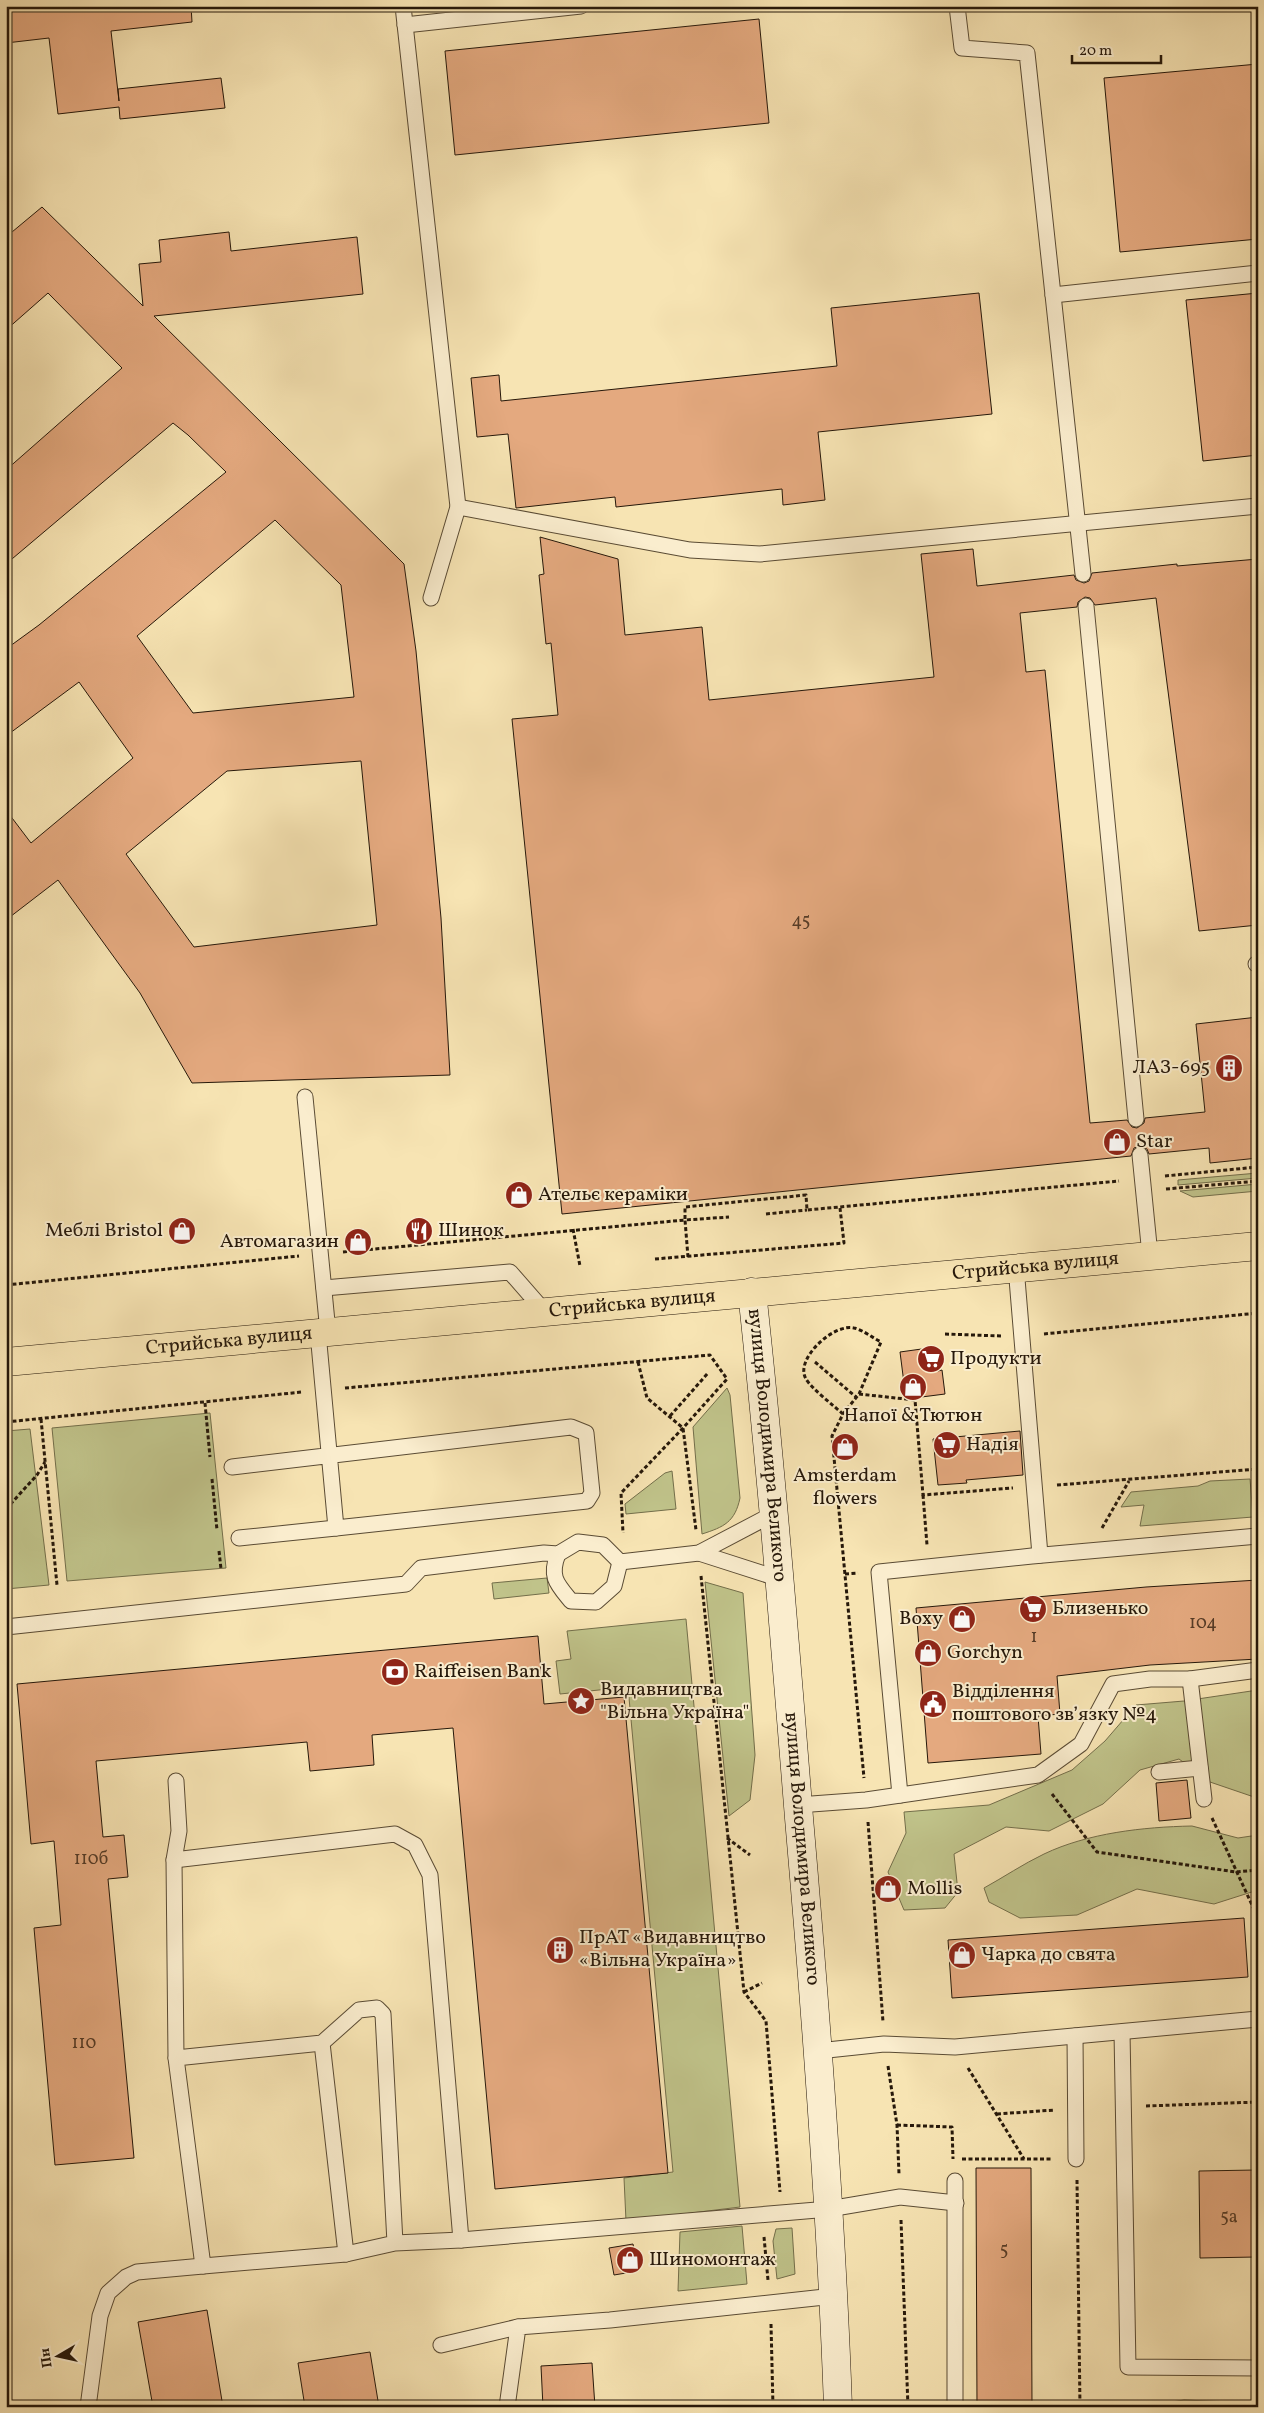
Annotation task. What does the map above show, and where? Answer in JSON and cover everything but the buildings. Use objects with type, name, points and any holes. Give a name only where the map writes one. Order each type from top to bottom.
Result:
[{"type":"main road","name":"Стрийська вулиця","points":[[6,1362],[1258,1246]]},
{"type":"main road","name":"вулиця Володимира Великого","points":[[752,1292],[775,1513],[818,2051],[834,2296],[838,2407]]},
{"type":"lane","points":[[403,6],[458,507],[430,598]]},
{"type":"lane","points":[[405,25],[581,6]]},
{"type":"lane","points":[[957,6],[962,48],[1027,53],[1083,574]]},
{"type":"lane","points":[[1053,296],[1258,273]]},
{"type":"lane","points":[[458,507],[690,550],[760,554],[1258,506]]},
{"type":"lane","points":[[1086,606],[1136,1119]]},
{"type":"lane","points":[[305,1097],[324,1288],[323,1332],[329,1456],[336,1528]]},
{"type":"lane","points":[[1140,1155],[1150,1255]]},
{"type":"lane","points":[[1016,1267],[1040,1555]]},
{"type":"lane","points":[[324,1288],[510,1272],[545,1312]]},
{"type":"lane","points":[[232,1467],[571,1428],[586,1433],[592,1493],[587,1501],[239,1538]]},
{"type":"lane","points":[[620,1562],[698,1546],[775,1513]]},
{"type":"lane","points":[[900,1795],[879,1572],[1089,1550],[1258,1536]]},
{"type":"lane","points":[[6,1627],[406,1584],[421,1568],[558,1554],[578,1542],[603,1545],[620,1562]]},
{"type":"lane","points":[[698,1546],[780,1579]]},
{"type":"lane","points":[[558,1554],[553,1571],[557,1584],[572,1601],[596,1602],[614,1586],[620,1562]]},
{"type":"lane","points":[[798,1805],[900,1795],[1038,1775],[1081,1744],[1113,1684],[1150,1679],[1190,1679],[1258,1670]]},
{"type":"lane","points":[[1190,1679],[1204,1799]]},
{"type":"lane","points":[[1159,1772],[1200,1768]]},
{"type":"lane","points":[[176,1781],[179,1831],[174,1860],[176,2058],[203,2266]]},
{"type":"lane","points":[[174,1860],[395,1834],[414,1845],[430,1875],[461,2240]]},
{"type":"lane","points":[[176,2058],[322,2042],[359,2010],[377,2008],[383,2014],[395,2243]]},
{"type":"lane","points":[[818,2051],[884,2044],[955,2047],[1258,2019]]},
{"type":"lane","points":[[1122,2032],[1128,2366],[1258,2368]]},
{"type":"lane","points":[[1075,2036],[1076,2159]]},
{"type":"lane","points":[[322,2042],[346,2254]]},
{"type":"lane","points":[[955,2181],[955,2407]]},
{"type":"lane","points":[[88,2407],[100,2316],[108,2293],[126,2277],[137,2272],[346,2254],[395,2243],[461,2240],[775,2212],[829,2209],[900,2197],[956,2203]]},
{"type":"lane","points":[[441,2345],[518,2327],[611,2324],[834,2296]]},
{"type":"lane","points":[[507,2407],[518,2327]]},
{"type":"path","points":[[1143,1185],[1258,1167]]},
{"type":"path","points":[[766,1214],[1143,1185],[1258,1181]]},
{"type":"path","points":[[688,1257],[685,1207],[806,1194],[806,1210]]},
{"type":"path","points":[[655,1259],[844,1243],[840,1208]]},
{"type":"path","points":[[6,1285],[573,1229],[729,1217]]},
{"type":"path","points":[[573,1229],[580,1266]]},
{"type":"path","points":[[945,1334],[1021,1337],[1258,1313]]},
{"type":"path","points":[[815,1362],[856,1397],[860,1394],[881,1342],[854,1327],[833,1330],[808,1357],[804,1369],[806,1379],[843,1414]]},
{"type":"path","points":[[620,1562],[623,1536],[620,1493],[683,1428],[727,1379],[710,1355],[638,1362],[647,1398],[683,1428],[698,1546]]},
{"type":"path","points":[[670,1416],[708,1372]]},
{"type":"path","points":[[205,1403],[211,1462]]},
{"type":"path","points":[[41,1419],[56,1585]]},
{"type":"path","points":[[6,1509],[37,1475],[45,1462]]},
{"type":"path","points":[[212,1471],[218,1540]]},
{"type":"path","points":[[1089,1550],[1129,1480]]},
{"type":"path","points":[[923,1495],[927,1547]]},
{"type":"path","points":[[219,1549],[221,1569]]},
{"type":"path","points":[[700,1572],[744,1992],[766,2021],[781,2191],[775,2212]]},
{"type":"path","points":[[1038,1775],[1097,1852],[1236,1872],[1258,1870]]},
{"type":"path","points":[[1204,1799],[1258,1918]]},
{"type":"path","points":[[727,1838],[750,1855]]},
{"type":"path","points":[[744,1992],[762,1983]]},
{"type":"path","points":[[955,2047],[1024,2159]]},
{"type":"path","points":[[897,2125],[952,2127],[955,2181]]},
{"type":"path","points":[[953,2159],[1076,2159],[1080,2407]]},
{"type":"path","points":[[900,2197],[908,2407]]},
{"type":"path","points":[[764,2233],[769,2287]]},
{"type":"path","points":[[771,2320],[773,2407]]},
{"type":"green space","points":[[1258,1173],[1258,1178],[1178,1185],[1178,1180]]},
{"type":"green space","points":[[1258,1184],[1258,1191],[1193,1197],[1180,1191]]},
{"type":"green space","points":[[727,1388],[730,1395],[740,1498],[732,1518],[717,1529],[702,1534],[693,1427]]},
{"type":"green space","points":[[210,1413],[226,1568],[67,1581],[52,1428]]},
{"type":"green space","points":[[30,1429],[49,1585],[6,1589],[6,1431]]},
{"type":"green space","points":[[672,1471],[676,1509],[626,1514],[625,1504],[665,1473]]},
{"type":"green space","points":[[1250,1479],[1253,1517],[1140,1526],[1144,1505],[1121,1507],[1131,1492],[1198,1486],[1210,1481]]},
{"type":"green space","points":[[547,1578],[549,1593],[494,1599],[492,1583]]},
{"type":"green space","points":[[705,1582],[743,1593],[755,1755],[750,1800],[729,1816]]},
{"type":"green space","points":[[686,1619],[740,2207],[626,2221],[624,2178],[673,2172],[628,1687],[560,1694],[556,1661],[571,1659],[567,1631]]},
{"type":"green space","points":[[1258,1690],[1258,1801],[1254,1797],[1210,1782],[1179,1759],[1140,1770],[1103,1804],[1049,1831],[1006,1827],[954,1854],[958,1892],[945,1908],[904,1910],[888,1872],[906,1833],[904,1812],[989,1805],[1072,1770],[1105,1741],[1136,1705],[1184,1701]]},
{"type":"green space","points":[[1192,1826],[1238,1838],[1258,1835],[1258,1890],[1214,1904],[1137,1889],[1077,1915],[1020,1918],[989,1902],[984,1888],[1044,1854],[1079,1841],[1116,1832]]},
{"type":"green space","points":[[742,2226],[747,2284],[678,2291],[680,2232]]},
{"type":"green space","points":[[792,2228],[795,2274],[777,2279],[773,2241],[776,2229]]},
{"type":"green space","points":[[1184,2400],[1257,2403],[1258,2407],[1141,2407]]},
{"type":"place","name":"ЛАЗ-695","points":[[1229,1068]]},
{"type":"place","name":"Star","points":[[1117,1142]]},
{"type":"place","name":"Ательє кераміки","points":[[519,1195]]},
{"type":"place","name":"Меблі Bristol","points":[[182,1231]]},
{"type":"place","name":"Шинок","points":[[419,1231]]},
{"type":"place","name":"Автомагазин","points":[[358,1242]]},
{"type":"place","name":"Продукти","points":[[931,1359]]},
{"type":"place","name":"Напої & Тютюн","points":[[913,1387]]},
{"type":"place","name":"Надія","points":[[947,1445]]},
{"type":"place","name":"Amsterdam flowers","points":[[845,1447]]},
{"type":"place","name":"Близенько","points":[[1033,1609]]},
{"type":"place","name":"Boxy","points":[[962,1619]]},
{"type":"place","name":"Gorchyn","points":[[928,1653]]},
{"type":"place","name":"Raiffeisen Bank","points":[[395,1672]]},
{"type":"place","name":"Видавництва \"Вільна Україна\"","points":[[581,1701]]},
{"type":"place","name":"Відділення поштового зв’язку №4","points":[[933,1704]]},
{"type":"place","name":"Mollis","points":[[888,1889]]},
{"type":"place","name":"ПрАТ «Видавництво «Вільна Україна»","points":[[560,1950]]},
{"type":"place","name":"Чарка до свята","points":[[962,1955]]},
{"type":"place","name":"Шиномонтаж","points":[[630,2260]]}]
